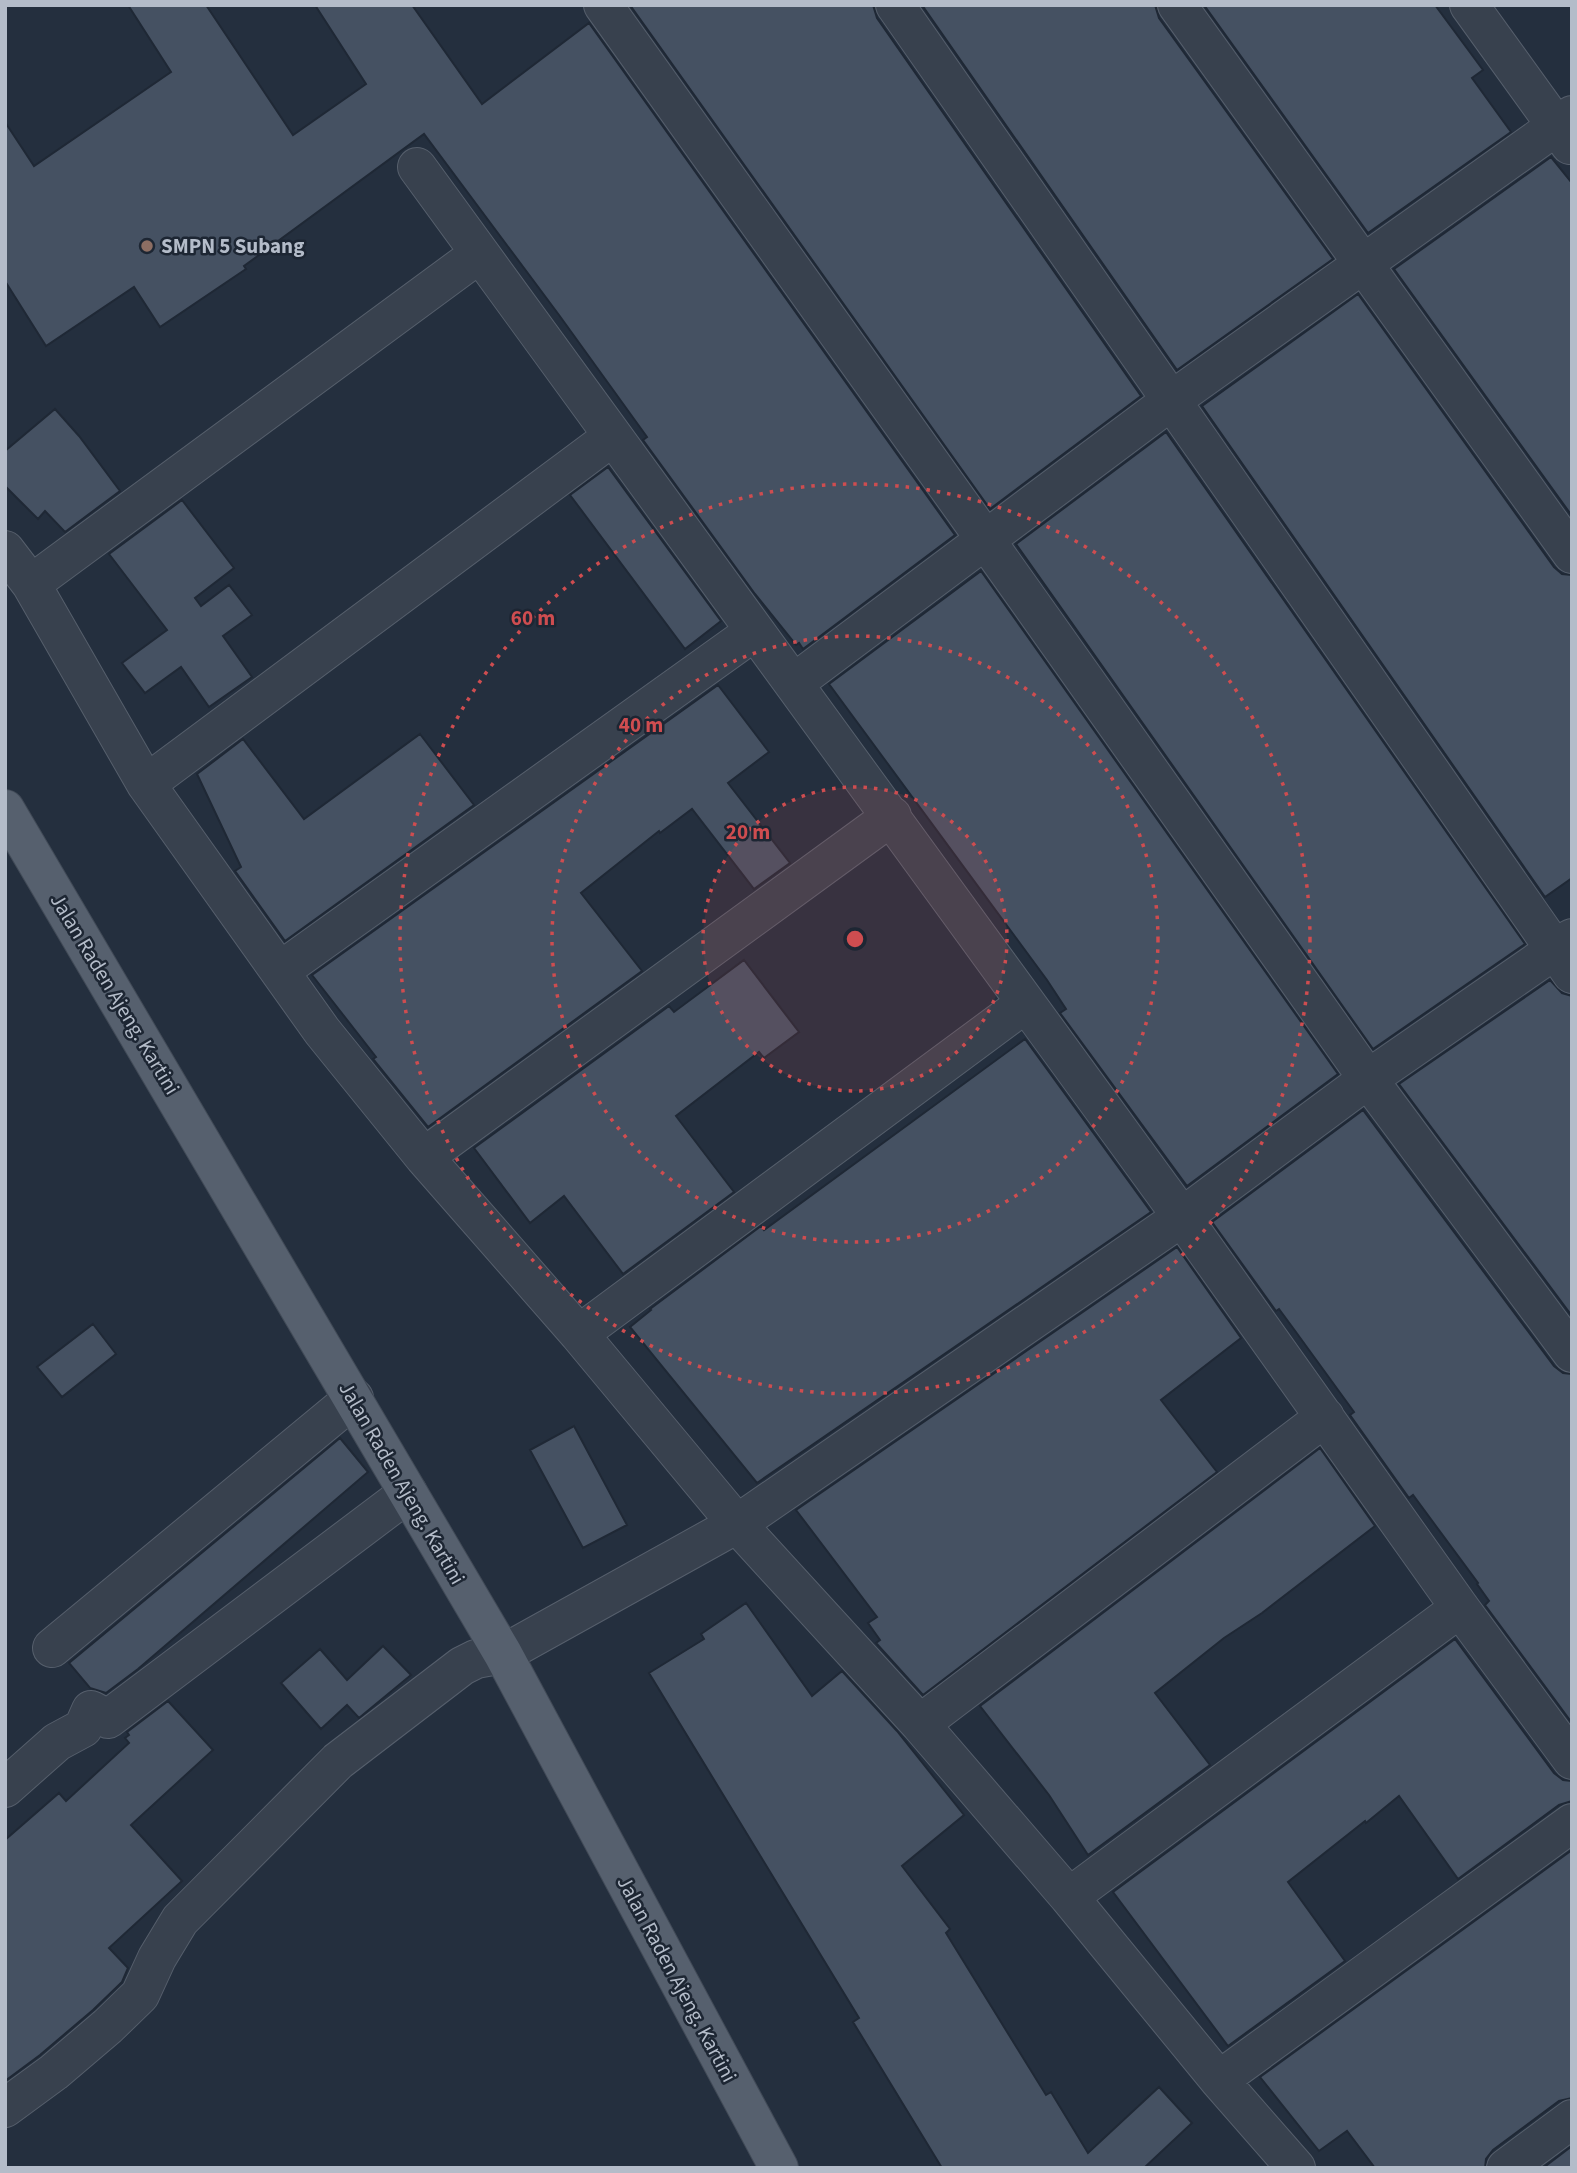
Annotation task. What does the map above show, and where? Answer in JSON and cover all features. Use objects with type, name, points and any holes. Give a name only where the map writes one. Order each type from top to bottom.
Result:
[{"type":"main road","name":"Jalan Raden Ajeng. Kartini","points":[[5,809],[503,1654],[779,2168]]},
{"type":"street","points":[[603,5],[1368,1079],[1572,1353]]},
{"type":"street","points":[[5,2108],[99,2034],[139,1994],[180,1920],[338,1761],[462,1666],[476,1659],[503,1654],[737,1524],[1182,1217],[1368,1079],[1566,955],[895,5]]},
{"type":"street","points":[[1177,5],[1572,554]]},
{"type":"street","points":[[794,683],[1172,400],[1363,263],[1567,129],[1469,5]]},
{"type":"street","points":[[417,167],[612,437],[892,816],[1572,1760]]},
{"type":"street","points":[[31,584],[480,254]]},
{"type":"street","points":[[146,784],[612,437]]},
{"type":"street","points":[[5,550],[31,584],[146,784],[322,1031],[424,1157],[579,1334],[737,1524],[920,1724],[1296,2168]]},
{"type":"street","points":[[280,971],[755,631]]},
{"type":"street","points":[[424,1157],[892,816]]},
{"type":"street","points":[[579,1334],[1026,1003]]},
{"type":"street","points":[[52,1648],[354,1398]]},
{"type":"street","points":[[920,1724],[1325,1417]]},
{"type":"street","points":[[5,1788],[57,1742],[83,1728],[92,1710],[108,1719],[408,1493]]},
{"type":"street","points":[[1069,1897],[1460,1608]]},
{"type":"street","points":[[1219,2080],[1572,1823]]},
{"type":"street","points":[[1506,2168],[1572,2119]]},
{"type":"building","points":[[128,5],[206,5],[293,135],[366,84],[315,5],[412,5],[482,104],[589,23],[955,535],[803,649],[799,643],[796,645],[755,594],[643,440],[647,437],[424,134],[244,266],[246,269],[160,327],[134,287],[46,346],[5,281],[5,122],[34,166],[171,72]]},
{"type":"building","points":[[630,5],[873,5],[877,18],[1141,396],[990,509]]},
{"type":"building","points":[[922,5],[1155,5],[1159,18],[1333,259],[1177,370]]},
{"type":"building","points":[[1204,5],[1435,5],[1483,70],[1472,78],[1511,132],[1368,233]]},
{"type":"building","points":[[1551,157],[1572,183],[1572,516],[1394,269]]},
{"type":"building","points":[[1358,294],[1554,567],[1562,574],[1572,575],[1572,878],[1545,897],[1202,406]]},
{"type":"building","points":[[55,409],[120,491],[65,532],[45,511],[38,519],[5,486],[5,451]]},
{"type":"building","points":[[1166,432],[1525,944],[1373,1049],[1016,544]]},
{"type":"building","points":[[608,467],[721,621],[685,649],[570,495]]},
{"type":"building","points":[[182,500],[234,568],[195,598],[201,606],[229,585],[252,615],[223,636],[252,677],[209,707],[181,667],[145,693],[122,663],[167,630],[109,554]]},
{"type":"building","points":[[981,571],[1338,1074],[1187,1186],[1060,1013],[1066,1009],[1047,980],[829,684]]},
{"type":"building","points":[[718,685],[769,752],[728,783],[790,863],[754,889],[692,809],[660,833],[659,831],[581,893],[642,971],[428,1127],[373,1059],[376,1057],[312,975]]},
{"type":"building","points":[[420,734],[474,805],[285,941],[235,871],[241,867],[197,774],[243,739],[304,819]]},
{"type":"building","points":[[744,960],[799,1032],[764,1058],[759,1052],[676,1116],[734,1192],[623,1274],[564,1196],[530,1223],[474,1148],[669,1006],[674,1012]]},
{"type":"building","points":[[1550,980],[1562,993],[1572,996],[1572,1316],[1399,1084]]},
{"type":"building","points":[[1025,1039],[1151,1212],[757,1483],[630,1327],[761,1226],[764,1230]]},
{"type":"building","points":[[1363,1110],[1554,1366],[1563,1373],[1572,1374],[1572,1723],[1485,1605],[1489,1601],[1478,1583],[1413,1495],[1409,1498],[1350,1415],[1354,1412],[1212,1222]]},
{"type":"building","points":[[1177,1247],[1241,1338],[1161,1400],[1217,1472],[923,1695],[876,1643],[880,1640],[868,1623],[877,1617],[796,1510]]},
{"type":"building","points":[[93,1324],[116,1354],[62,1397],[37,1367]]},
{"type":"building","points":[[574,1426],[627,1525],[583,1548],[530,1450]]},
{"type":"building","points":[[340,1438],[368,1472],[138,1669],[106,1693],[90,1688],[69,1663]]},
{"type":"building","points":[[1320,1448],[1375,1526],[1155,1693],[1210,1765],[1088,1855],[1049,1795],[980,1706]]},
{"type":"building","points":[[746,1603],[812,1696],[842,1671],[897,1731],[964,1815],[902,1866],[950,1929],[946,1933],[1046,2095],[1051,2092],[1088,2153],[1159,2087],[1192,2123],[1144,2168],[942,2168],[853,2022],[859,2018],[649,1673],[704,1639],[701,1634]]},
{"type":"building","points":[[1455,1639],[1554,1773],[1563,1780],[1572,1781],[1572,1801],[1559,1805],[1458,1879],[1399,1796],[1288,1882],[1345,1961],[1228,2046],[1113,1892]]},
{"type":"building","points":[[383,1646],[411,1675],[359,1718],[347,1705],[321,1729],[281,1683],[320,1649],[347,1680]]},
{"type":"building","points":[[168,1701],[213,1750],[131,1825],[182,1881],[109,1948],[128,1968],[122,1982],[40,2055],[5,2081],[5,1840],[59,1793],[66,1801],[129,1743],[125,1738],[129,1735],[127,1732]]},
{"type":"building","points":[[1572,1850],[1572,2098],[1559,2101],[1493,2150],[1486,2159],[1485,2168],[1375,2168],[1347,2131],[1319,2151],[1260,2077]]},
{"type":"building","points":[[1572,2146],[1572,2168],[1543,2168]]},
{"type":"place","name":"SMPN 5 Subang","points":[[147,246]]}]
